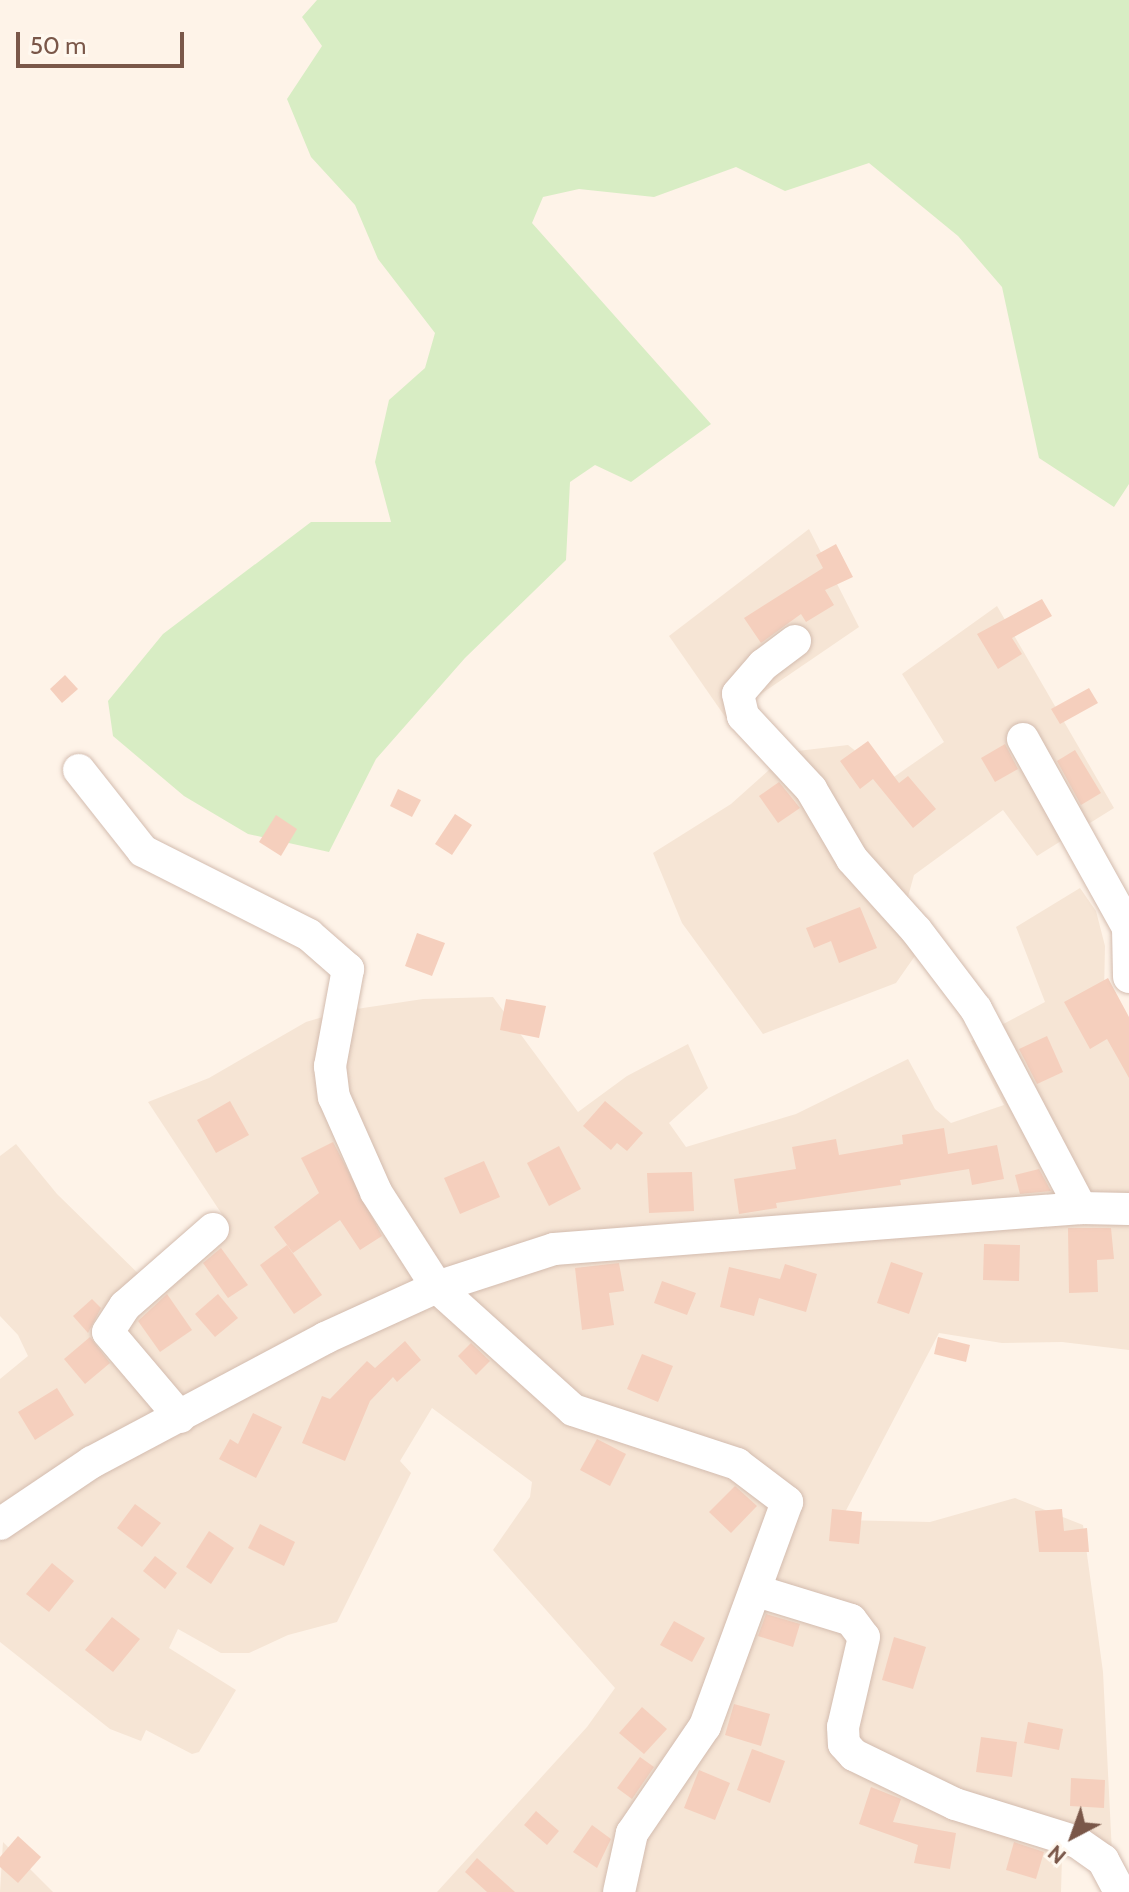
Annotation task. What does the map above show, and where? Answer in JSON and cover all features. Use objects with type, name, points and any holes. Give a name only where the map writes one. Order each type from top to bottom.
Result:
[{"type":"street","points":[[795,641],[763,665],[738,694],[743,716],[811,789],[852,859],[916,930],[976,1009],[1081,1208]]},
{"type":"street","points":[[1023,739],[1128,928],[1129,977]]},
{"type":"street","points":[[79,770],[143,851],[309,935],[348,969],[330,1066],[334,1097],[376,1192],[437,1287],[573,1410],[737,1464],[787,1502],[757,1591],[705,1726],[632,1833],[619,1892]]},
{"type":"street","points":[[0,1524],[92,1462],[325,1338],[437,1287],[554,1249],[1081,1208],[1129,1209]]},
{"type":"street","points":[[180,1417],[108,1332],[125,1306],[213,1229]]},
{"type":"street","points":[[757,1591],[851,1620],[864,1637],[843,1727],[844,1744],[854,1755],[955,1804],[1077,1842],[1103,1860],[1120,1892]]},
{"type":"shaded area","points":[[809,529],[859,627],[726,718],[669,636]]},
{"type":"shaded area","points":[[997,606],[1114,808],[1037,856],[1003,810],[914,875],[900,926],[917,953],[896,983],[763,1034],[682,923],[653,853],[731,804],[789,752],[848,745],[891,779],[944,742],[902,674]]},
{"type":"shaded area","points":[[1080,888],[1096,911],[1105,946],[1104,993],[1129,1047],[1129,1350],[1062,1342],[1002,1343],[939,1333],[841,1520],[930,1522],[1015,1498],[1083,1525],[1103,1672],[1112,1853],[1062,1857],[1061,1892],[437,1892],[587,1727],[615,1688],[493,1550],[530,1497],[532,1482],[432,1408],[400,1461],[411,1473],[337,1622],[288,1635],[249,1653],[221,1653],[178,1629],[169,1648],[236,1690],[199,1752],[192,1754],[146,1730],[141,1741],[110,1729],[0,1642],[0,1379],[28,1356],[18,1335],[0,1316],[0,1156],[16,1144],[57,1194],[151,1286],[229,1225],[148,1102],[209,1078],[306,1022],[343,1011],[423,999],[493,997],[578,1112],[627,1076],[688,1044],[708,1088],[669,1123],[686,1147],[796,1114],[908,1059],[935,1109],[951,1123],[1004,1105],[971,1041],[1045,1002],[1016,927]]},
{"type":"shaded area","points":[[3,1842],[53,1892],[0,1892]]},
{"type":"green space","points":[[317,0],[1129,0],[1129,484],[1114,507],[1039,458],[1002,287],[958,236],[869,163],[785,191],[736,167],[654,197],[579,189],[543,197],[532,223],[711,424],[631,482],[595,465],[570,482],[566,560],[465,658],[376,759],[329,852],[248,834],[184,796],[113,736],[108,701],[163,634],[311,522],[391,522],[375,462],[389,400],[425,368],[435,333],[378,259],[355,205],[311,157],[287,99],[322,46],[302,17]]},
{"type":"building","points":[[836,544],[853,577],[825,590],[834,605],[806,622],[801,614],[761,643],[744,618],[823,568],[816,555]]},
{"type":"building","points":[[1042,599],[1052,616],[1012,638],[1022,654],[998,669],[977,634]]},
{"type":"building","points":[[65,675],[78,689],[62,703],[50,689]]},
{"type":"building","points":[[1089,688],[1098,703],[1060,724],[1051,709]]},
{"type":"building","points":[[868,741],[899,783],[908,776],[936,809],[913,828],[873,779],[860,789],[840,761]]},
{"type":"building","points":[[1005,744],[1018,769],[995,782],[981,758]]},
{"type":"building","points":[[1075,750],[1101,793],[1081,805],[1057,761]]},
{"type":"building","points":[[779,782],[800,808],[778,823],[759,796]]},
{"type":"building","points":[[398,789],[421,800],[412,817],[390,806]]},
{"type":"building","points":[[455,814],[472,825],[452,855],[435,844]]},
{"type":"building","points":[[276,815],[297,829],[281,856],[259,842]]},
{"type":"building","points":[[860,907],[877,948],[839,963],[831,941],[814,948],[806,928]]},
{"type":"building","points":[[417,933],[445,943],[432,976],[405,966]]},
{"type":"building","points":[[1108,978],[1129,1017],[1129,1078],[1107,1039],[1090,1049],[1064,1002]]},
{"type":"building","points":[[506,999],[546,1006],[539,1038],[500,1030]]},
{"type":"building","points":[[1047,1036],[1063,1072],[1037,1084],[1019,1049]]},
{"type":"building","points":[[230,1101],[249,1135],[216,1153],[197,1120]]},
{"type":"building","points":[[605,1101],[643,1133],[627,1151],[617,1143],[611,1150],[583,1126]]},
{"type":"building","points":[[944,1128],[948,1154],[997,1145],[1004,1179],[972,1185],[969,1169],[900,1180],[901,1185],[776,1203],[777,1208],[739,1214],[734,1179],[796,1169],[792,1147],[836,1139],[839,1155],[903,1144],[902,1135]]},
{"type":"building","points":[[333,1142],[382,1236],[360,1250],[340,1220],[293,1253],[274,1227],[319,1193],[301,1158]]},
{"type":"building","points":[[559,1146],[581,1189],[549,1206],[527,1163]]},
{"type":"building","points":[[484,1161],[500,1197],[460,1214],[444,1178]]},
{"type":"building","points":[[1039,1169],[1051,1191],[1020,1194],[1015,1175]]},
{"type":"building","points":[[692,1172],[694,1211],[649,1213],[647,1173]]},
{"type":"building","points":[[1068,1228],[1111,1228],[1114,1259],[1097,1260],[1098,1292],[1069,1293]]},
{"type":"building","points":[[984,1244],[1020,1245],[1019,1281],[983,1280]]},
{"type":"building","points":[[287,1245],[322,1295],[294,1314],[260,1265]]},
{"type":"building","points":[[221,1248],[248,1285],[228,1298],[203,1263]]},
{"type":"building","points":[[891,1262],[923,1273],[909,1314],[877,1303]]},
{"type":"building","points":[[619,1263],[624,1291],[609,1293],[614,1325],[582,1330],[575,1268]]},
{"type":"building","points":[[785,1264],[817,1274],[806,1312],[759,1298],[754,1316],[720,1307],[729,1267],[780,1279]]},
{"type":"building","points":[[662,1281],[696,1293],[687,1315],[654,1303]]},
{"type":"building","points":[[167,1294],[192,1330],[160,1352],[138,1321]]},
{"type":"building","points":[[218,1294],[238,1318],[215,1337],[195,1314]]},
{"type":"building","points":[[92,1299],[101,1308],[88,1333],[73,1316]]},
{"type":"building","points":[[90,1337],[110,1363],[85,1384],[64,1359]]},
{"type":"building","points":[[938,1337],[970,1345],[966,1362],[934,1354]]},
{"type":"building","points":[[405,1341],[421,1360],[397,1382],[393,1377],[370,1401],[345,1461],[302,1443],[322,1396],[330,1399],[367,1361],[375,1368]]},
{"type":"building","points":[[471,1343],[490,1361],[476,1375],[458,1356]]},
{"type":"building","points":[[642,1354],[673,1366],[658,1402],[627,1389]]},
{"type":"building","points":[[57,1388],[74,1415],[35,1440],[18,1412]]},
{"type":"building","points":[[253,1413],[282,1427],[256,1478],[219,1459],[230,1439],[238,1444]]},
{"type":"building","points":[[597,1439],[626,1454],[610,1486],[580,1470]]},
{"type":"building","points":[[735,1486],[757,1506],[731,1533],[709,1512]]},
{"type":"building","points":[[135,1504],[161,1523],[142,1547],[117,1528]]},
{"type":"building","points":[[832,1509],[862,1512],[859,1544],[829,1541]]},
{"type":"building","points":[[1062,1509],[1064,1531],[1087,1528],[1089,1552],[1039,1552],[1035,1511]]},
{"type":"building","points":[[260,1524],[295,1542],[284,1566],[248,1548]]},
{"type":"building","points":[[209,1531],[234,1548],[211,1584],[186,1567]]},
{"type":"building","points":[[155,1556],[177,1573],[165,1589],[143,1571]]},
{"type":"building","points":[[52,1563],[74,1581],[49,1612],[26,1594]]},
{"type":"building","points":[[766,1614],[800,1624],[793,1647],[758,1636]]},
{"type":"building","points":[[112,1617],[140,1639],[113,1672],[85,1650]]},
{"type":"building","points":[[674,1621],[705,1638],[692,1662],[660,1645]]},
{"type":"building","points":[[894,1637],[926,1647],[913,1689],[882,1680]]},
{"type":"building","points":[[734,1704],[770,1714],[761,1746],[725,1735]]},
{"type":"building","points":[[642,1707],[667,1729],[644,1754],[619,1733]]},
{"type":"building","points":[[1028,1722],[1063,1729],[1059,1750],[1024,1743]]},
{"type":"building","points":[[981,1737],[1017,1742],[1012,1777],[976,1772]]},
{"type":"building","points":[[752,1749],[785,1761],[770,1803],[737,1790]]},
{"type":"building","points":[[640,1757],[654,1767],[632,1799],[617,1788]]},
{"type":"building","points":[[699,1770],[730,1783],[715,1820],[684,1808]]},
{"type":"building","points":[[1071,1778],[1105,1780],[1104,1808],[1070,1806]]},
{"type":"building","points":[[871,1787],[901,1799],[893,1822],[956,1833],[950,1869],[914,1863],[918,1845],[859,1824]]},
{"type":"building","points":[[536,1811],[559,1831],[547,1845],[524,1825]]},
{"type":"building","points":[[592,1825],[611,1839],[597,1868],[573,1852]]},
{"type":"building","points":[[18,1836],[41,1857],[18,1883],[0,1867],[0,1857]]},
{"type":"building","points":[[1014,1842],[1044,1852],[1036,1879],[1006,1870]]},
{"type":"building","points":[[477,1858],[515,1892],[487,1892],[465,1872]]}]
